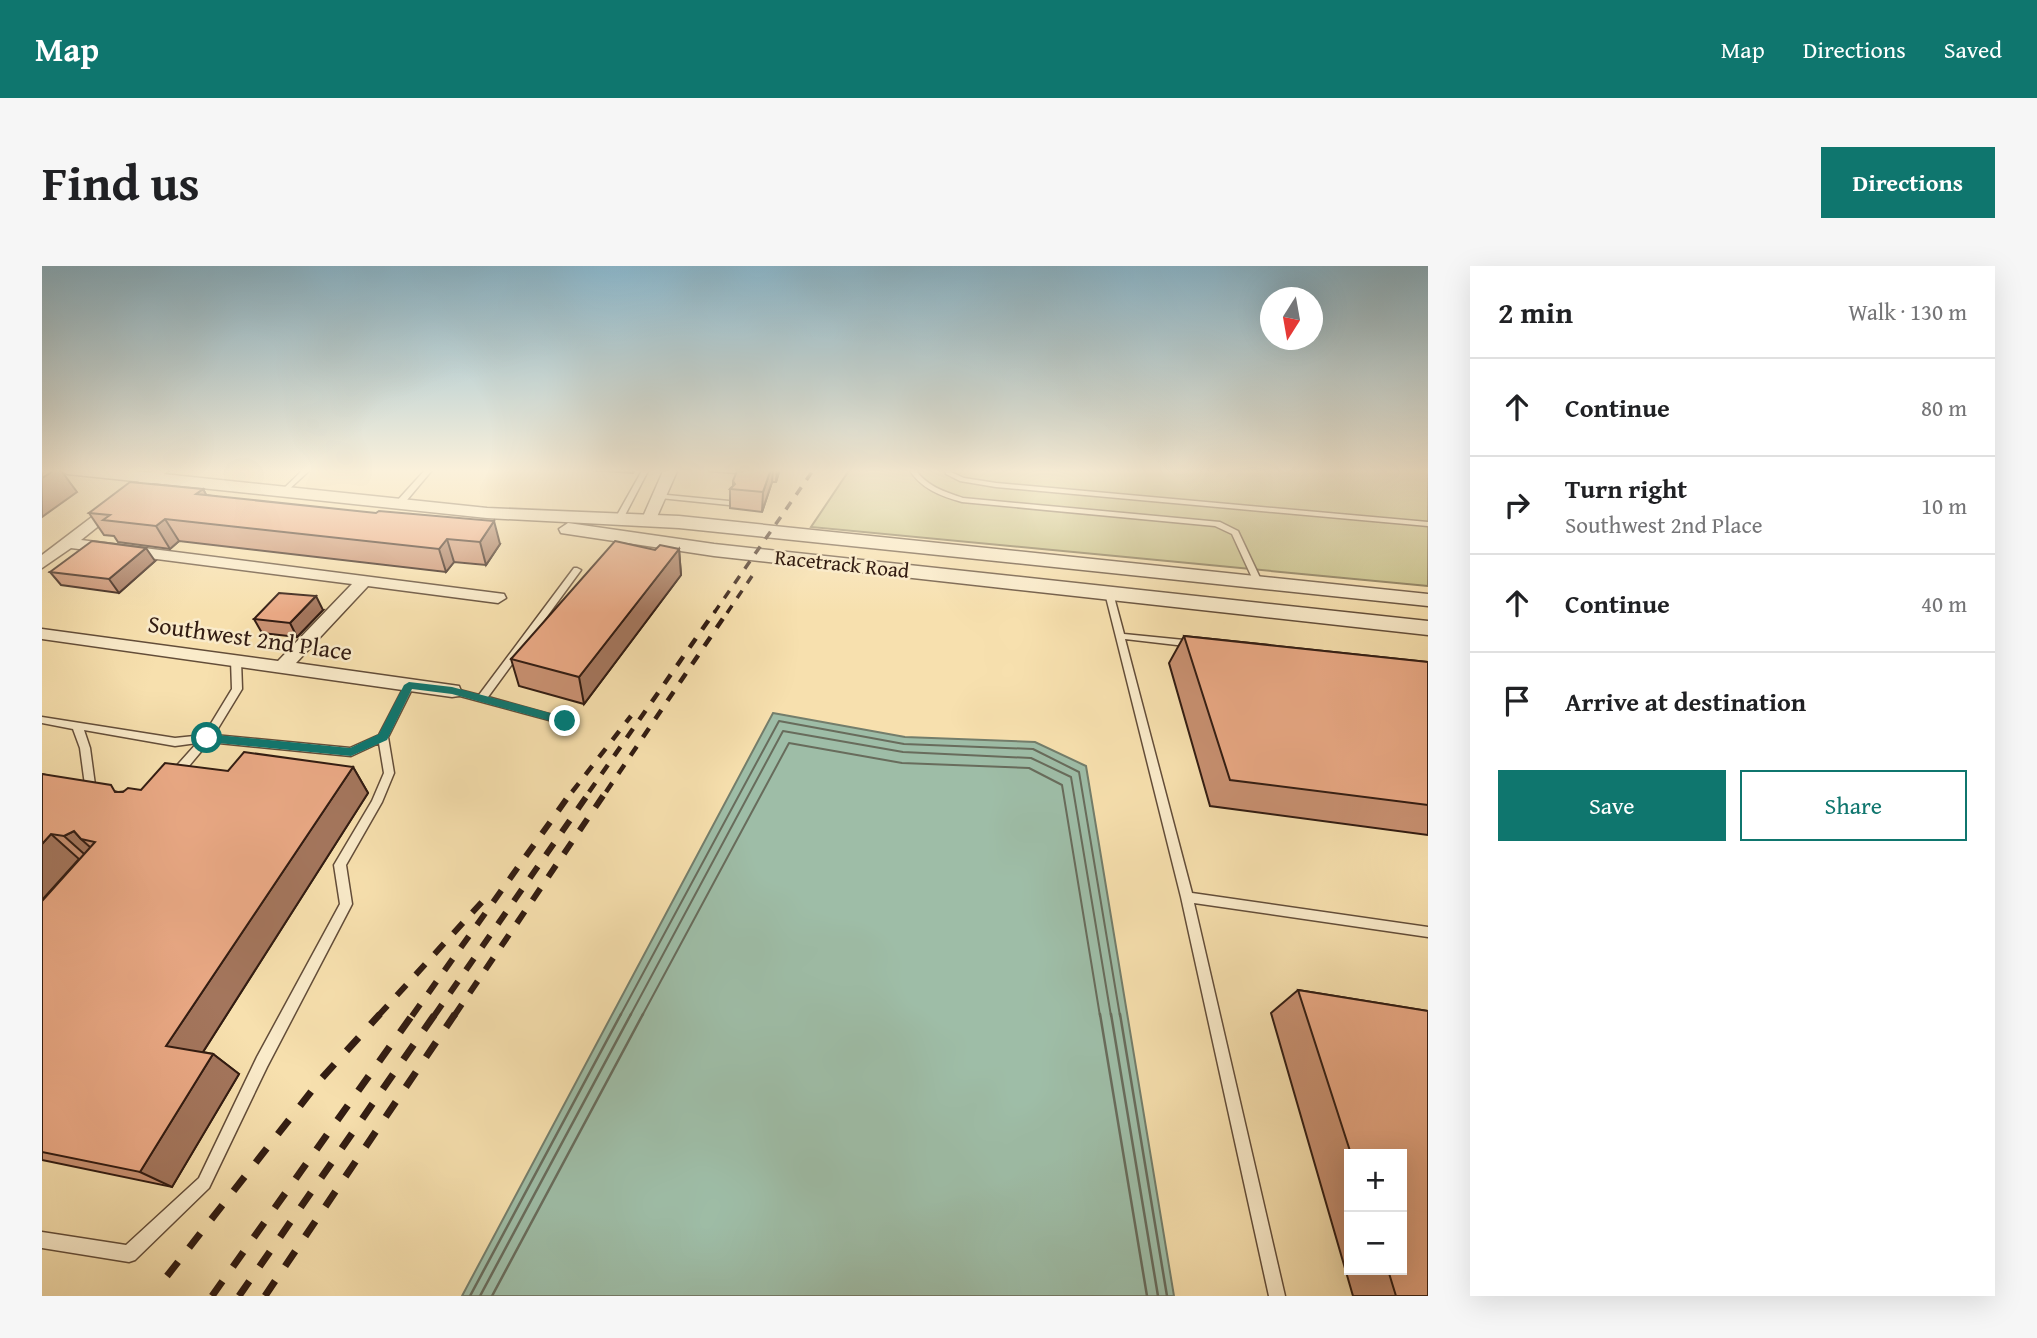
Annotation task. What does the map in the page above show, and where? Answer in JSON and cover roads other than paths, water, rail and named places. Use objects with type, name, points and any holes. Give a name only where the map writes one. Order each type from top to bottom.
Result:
[{"type":"street","points":[[42,563],[101,517]]},
{"type":"street","name":"Racetrack Road","points":[[509,517],[646,542],[1428,628]]},
{"type":"street","name":"Racetrack Road","points":[[621,517],[1428,600]]},
{"type":"street","points":[[68,543],[498,598]]},
{"type":"street","points":[[282,667],[364,582]]},
{"type":"street","points":[[1179,600],[1237,593],[1258,582]]},
{"type":"street","name":"Southwest 2nd Place","points":[[42,634],[452,691]]},
{"type":"lane","points":[[1143,517],[1217,524],[1235,533],[1258,582]]},
{"type":"lane","points":[[1351,517],[1428,524]]},
{"type":"lane","points":[[482,698],[578,570]]},
{"type":"lane","points":[[1109,593],[1187,897],[1277,1296]]},
{"type":"lane","points":[[1120,636],[1208,645]]},
{"type":"lane","points":[[170,780],[207,738],[237,689],[236,660]]},
{"type":"lane","points":[[42,1240],[129,1254],[204,1183],[262,1062],[346,904],[340,865],[377,802],[389,773],[383,737],[409,685]]},
{"type":"lane","points":[[452,691],[565,721]]},
{"type":"lane","points":[[42,720],[175,742],[207,738],[351,752],[383,737]]},
{"type":"lane","points":[[77,725],[85,748],[90,785]]},
{"type":"lane","points":[[1187,897],[1428,932]]},
{"type":"water","points":[[773,713],[905,737],[1035,742],[1086,766],[1174,1296],[462,1296]]},
{"type":"railway","points":[[714,613],[781,517]]},
{"type":"railway","points":[[727,613],[752,576]]},
{"type":"railway","points":[[589,792],[715,611]]},
{"type":"railway","points":[[606,792],[728,611]]},
{"type":"railway","points":[[572,792],[631,716]]},
{"type":"railway","points":[[412,1016],[573,790]]},
{"type":"railway","points":[[434,1016],[591,790]]},
{"type":"railway","points":[[454,1016],[607,790]]},
{"type":"railway","points":[[378,1016],[491,892]]},
{"type":"railway","points":[[167,1276],[321,1079],[380,1014]]},
{"type":"railway","points":[[212,1296],[413,1014]]},
{"type":"railway","points":[[239,1296],[435,1014]]},
{"type":"railway","points":[[265,1296],[455,1014]]}]
